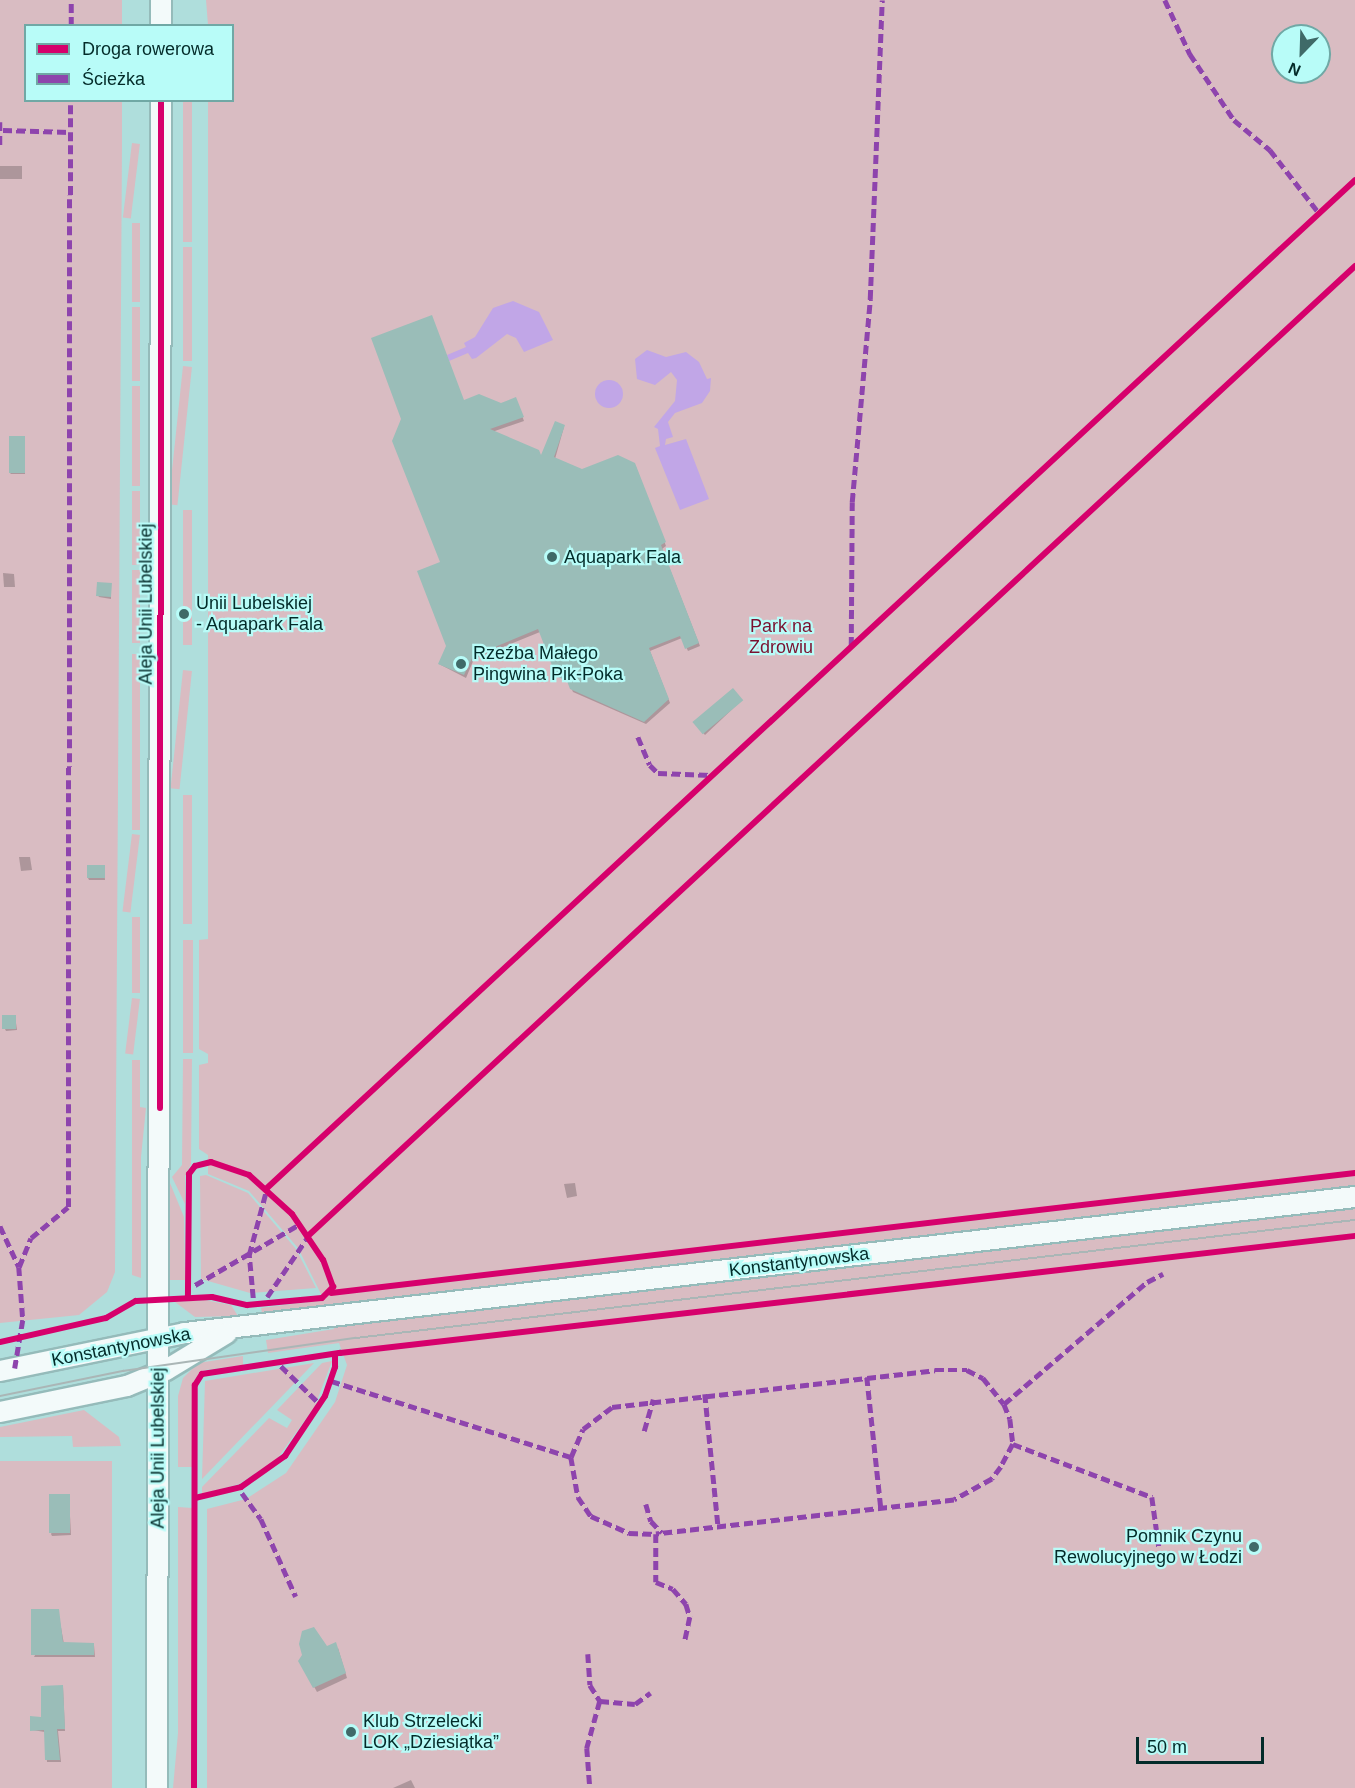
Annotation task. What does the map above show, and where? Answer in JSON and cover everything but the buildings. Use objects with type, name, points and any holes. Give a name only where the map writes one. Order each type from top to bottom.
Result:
[{"type":"street","points":[[161,0],[161,24]]},
{"type":"street","name":"Aleja Unii Lubelskiej","points":[[157,1788],[161,102]]},
{"type":"street","name":"Konstantynowska","points":[[0,1371],[158,1337],[1355,1197]]},
{"type":"street","name":"Konstantynowska","points":[[0,1412],[110,1392],[158,1374],[213,1340],[243,1327]]},
{"type":"green space","points":[[0,0],[122,0],[122,24],[24,24],[24,102],[122,102],[115,1272],[107,1292],[79,1315],[0,1323]]},
{"type":"green space","name":"Park na Zdrowiu","points":[[206,0],[1355,0],[1355,1788],[207,1788],[207,1509],[246,1499],[286,1473],[335,1402],[347,1365],[339,1343],[268,1353],[266,1340],[334,1329],[326,1306],[262,1313],[261,1308],[324,1300],[298,1248],[249,1191],[208,1174],[208,1155],[199,1149],[199,1065],[208,1063],[208,1054],[199,1049],[199,940],[208,939],[208,102],[234,102],[234,24],[208,24]]},
{"type":"green space","points":[[183,102],[192,102],[192,242],[183,242]]},
{"type":"green space","points":[[132,143],[140,144],[131,218],[123,217]]},
{"type":"green space","points":[[132,223],[140,223],[140,302],[132,302]]},
{"type":"green space","points":[[183,247],[192,247],[192,361],[183,361]]},
{"type":"green space","points":[[132,307],[140,307],[140,381],[132,381]]},
{"type":"green space","points":[[183,366],[192,367],[177,505],[168,504]]},
{"type":"green space","points":[[132,386],[140,386],[140,486],[132,486]]},
{"type":"green space","points":[[132,491],[140,491],[140,565],[132,565]]},
{"type":"green space","points":[[183,510],[192,510],[192,645],[183,645]]},
{"type":"green space","points":[[132,570],[140,570],[140,643],[132,643]]},
{"type":"green space","points":[[132,654],[140,654],[140,830],[132,830]]},
{"type":"green space","points":[[183,670],[192,671],[180,789],[171,788]]},
{"type":"green space","points":[[183,795],[192,795],[192,924],[183,924]]},
{"type":"green space","points":[[132,834],[140,835],[130,912],[122,911]]},
{"type":"green space","points":[[132,917],[140,917],[140,993],[132,993]]},
{"type":"green space","points":[[183,940],[193,940],[193,1053],[183,1053]]},
{"type":"green space","points":[[132,998],[140,999],[133,1055],[125,1054]]},
{"type":"green space","points":[[183,1059],[192,1059],[191,1164],[185,1176],[185,1204],[172,1177],[182,1165]]},
{"type":"green space","points":[[132,1060],[140,1060],[140,1107],[146,1108],[141,1157],[141,1278],[132,1275]]},
{"type":"green space","points":[[206,1175],[248,1193],[296,1249],[316,1288],[250,1293],[201,1279],[200,1176]]},
{"type":"green space","points":[[170,1183],[184,1217],[185,1280],[170,1280]]},
{"type":"green space","points":[[205,1300],[231,1305],[238,1316],[195,1317],[175,1302]]},
{"type":"green space","points":[[243,1356],[243,1365],[205,1370],[195,1379],[193,1467],[178,1467],[178,1396],[183,1378],[198,1363]]},
{"type":"green space","points":[[332,1361],[315,1406],[277,1459],[239,1484],[202,1494],[202,1487],[269,1418],[287,1428],[292,1420],[277,1410],[322,1363]]},
{"type":"green space","points":[[314,1363],[202,1479],[205,1381]]},
{"type":"green space","points":[[84,1410],[119,1437],[121,1446],[73,1447],[72,1436],[0,1437],[0,1427]]},
{"type":"green space","points":[[0,1461],[112,1461],[112,1788],[0,1788]]},
{"type":"green space","points":[[178,1507],[192,1508],[192,1788],[173,1788],[178,1733]]},
{"type":"shaded area","points":[[513,301],[539,312],[553,340],[524,352],[516,338],[507,334],[476,358],[472,359],[468,353],[449,361],[447,355],[466,347],[464,343],[475,337],[493,308]]},
{"type":"shaded area","points":[[647,350],[666,357],[686,352],[699,362],[707,379],[711,378],[710,391],[702,403],[675,413],[668,422],[673,437],[666,439],[665,445],[686,439],[709,499],[680,510],[655,448],[660,446],[658,429],[654,427],[675,401],[677,380],[671,372],[655,385],[637,379],[635,359]]},
{"type":"shaded area","points":[[609,380],[619,384],[623,394],[619,404],[609,408],[599,404],[595,394],[599,384]]},
{"type":"tram line","points":[[0,1396],[123,1371],[356,1338],[1355,1220]]},
{"type":"marked path","points":[[71,0],[71,24]]},
{"type":"marked path","points":[[851,646],[852,502],[870,299],[882,0]]},
{"type":"marked path","points":[[1165,0],[1190,54],[1234,120],[1270,150],[1319,213]]},
{"type":"marked path","points":[[19,1267],[31,1238],[68,1207],[70,102]]},
{"type":"marked path","points":[[0,122],[0,145]]},
{"type":"marked path","points":[[3,130],[70,132]]},
{"type":"marked path","points":[[638,737],[650,765],[658,773],[711,775]]},
{"type":"marked path","points":[[253,1298],[249,1255],[267,1188]]},
{"type":"marked path","points":[[195,1285],[300,1224]]},
{"type":"marked path","points":[[0,1226],[19,1267],[23,1320],[15,1368]]},
{"type":"marked path","points":[[267,1297],[309,1235]]},
{"type":"marked path","points":[[1004,1404],[1147,1282],[1163,1274]]},
{"type":"marked path","points":[[281,1366],[320,1404]]},
{"type":"marked path","points":[[571,1457],[583,1429],[612,1407],[935,1370],[967,1370],[983,1378],[1004,1404],[1010,1419],[1013,1444],[1001,1467],[992,1479],[954,1500],[656,1534]]},
{"type":"marked path","points":[[867,1377],[881,1508]]},
{"type":"marked path","points":[[331,1381],[571,1457],[578,1497],[591,1516],[629,1533],[656,1534],[656,1582],[673,1589],[686,1604],[690,1617],[685,1641]]},
{"type":"marked path","points":[[705,1394],[718,1525]]},
{"type":"marked path","points":[[644,1431],[653,1399]]},
{"type":"marked path","points":[[1013,1444],[1152,1497],[1159,1547]]},
{"type":"marked path","points":[[242,1493],[261,1519],[296,1597]]},
{"type":"marked path","points":[[646,1504],[651,1521],[662,1533]]},
{"type":"marked path","points":[[588,1654],[590,1685],[600,1701],[587,1748],[590,1788]]},
{"type":"marked path","points":[[600,1701],[635,1704],[650,1693]]},
{"type":"cycle path","points":[[160,1108],[161,102]]},
{"type":"cycle path","points":[[267,1188],[1355,180]]},
{"type":"cycle path","points":[[309,1235],[1355,266]]},
{"type":"cycle path","points":[[0,1342],[106,1318],[136,1301],[212,1297],[247,1305],[322,1298],[333,1287],[323,1260],[292,1214],[249,1175],[211,1162],[195,1166],[189,1174],[188,1298]]},
{"type":"cycle path","points":[[331,1293],[1355,1173]]},
{"type":"cycle path","points":[[194,1788],[195,1385],[202,1374],[340,1353],[1355,1236]]},
{"type":"cycle path","points":[[195,1498],[241,1487],[285,1456],[325,1396],[335,1367],[335,1354]]},
{"type":"place","name":"Aquapark Fala","points":[[552,557]]},
{"type":"place","name":"Unii Lubelskiej - Aquapark Fala","points":[[184,614]]},
{"type":"place","name":"Rzeźba Małego Pingwina Pik-Poka","points":[[461,664]]},
{"type":"place","name":"Pomnik Czynu Rewolucyjnego w Łodzi","points":[[1254,1547]]},
{"type":"place","name":"Klub Strzelecki LOK „Dziesiątka”","points":[[351,1732]]}]
